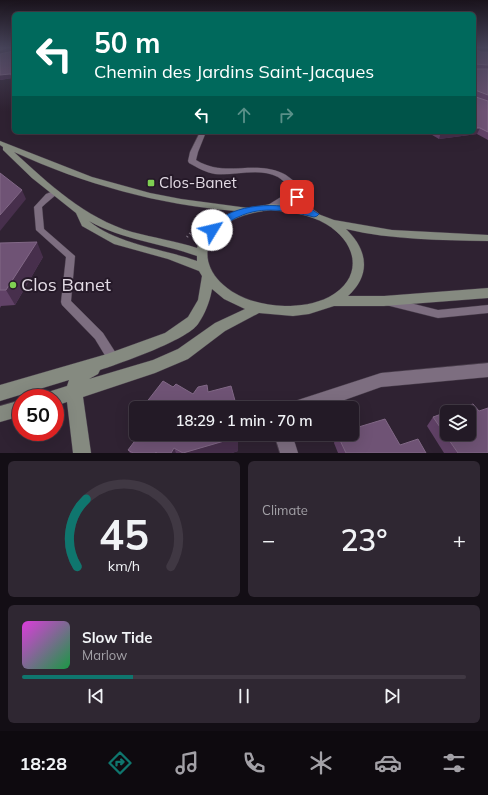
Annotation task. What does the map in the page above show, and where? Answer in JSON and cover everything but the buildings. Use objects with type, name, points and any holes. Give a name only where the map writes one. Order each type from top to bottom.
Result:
[{"type":"main road","points":[[0,143],[30,172],[80,212],[100,223],[129,234],[180,246],[202,254]]},
{"type":"main road","points":[[0,143],[21,153],[90,179],[154,197],[214,208],[253,209],[271,207],[293,209],[314,214],[329,221],[352,228],[488,238]]},
{"type":"main road","points":[[0,393],[110,360],[170,337],[193,321],[204,300],[206,272],[202,254],[205,241],[212,230],[230,217],[253,209]]},
{"type":"main road","points":[[80,212],[86,224],[118,242],[172,256],[206,272],[219,289],[236,300],[258,308],[278,311],[298,311],[317,307],[333,301],[347,291],[356,278],[359,265],[358,252],[351,240],[342,230],[329,221]]},
{"type":"main road","points":[[333,301],[384,301],[488,293]]},
{"type":"main road","points":[[64,395],[155,366],[183,354],[220,327],[258,308]]},
{"type":"main road","points":[[82,453],[74,392],[77,378],[110,360]]},
{"type":"main road","points":[[0,414],[12,411]]},
{"type":"street","points":[[202,134],[192,160],[196,164],[204,169],[220,172],[264,170],[276,172],[286,177],[292,184],[293,192],[301,205],[314,214]]},
{"type":"street","points":[[271,207],[293,192]]},
{"type":"street","points":[[319,401],[381,380],[488,370]]},
{"type":"street","points":[[285,441],[289,453]]},
{"type":"lane","points":[[56,192],[49,196],[38,207],[40,230],[71,256],[66,302],[99,336],[110,360]]},
{"type":"lane","points":[[384,301],[438,314],[488,309]]},
{"type":"path","points":[[182,242],[210,210]]},
{"type":"place","name":"Clos-Banet","points":[[151,183]]},
{"type":"place","name":"Clos Banet","points":[[13,285]]},
{"type":"route","points":[[212,230],[223,221],[237,214],[253,209],[271,207],[286,208],[314,214],[301,205],[297,197]]}]
